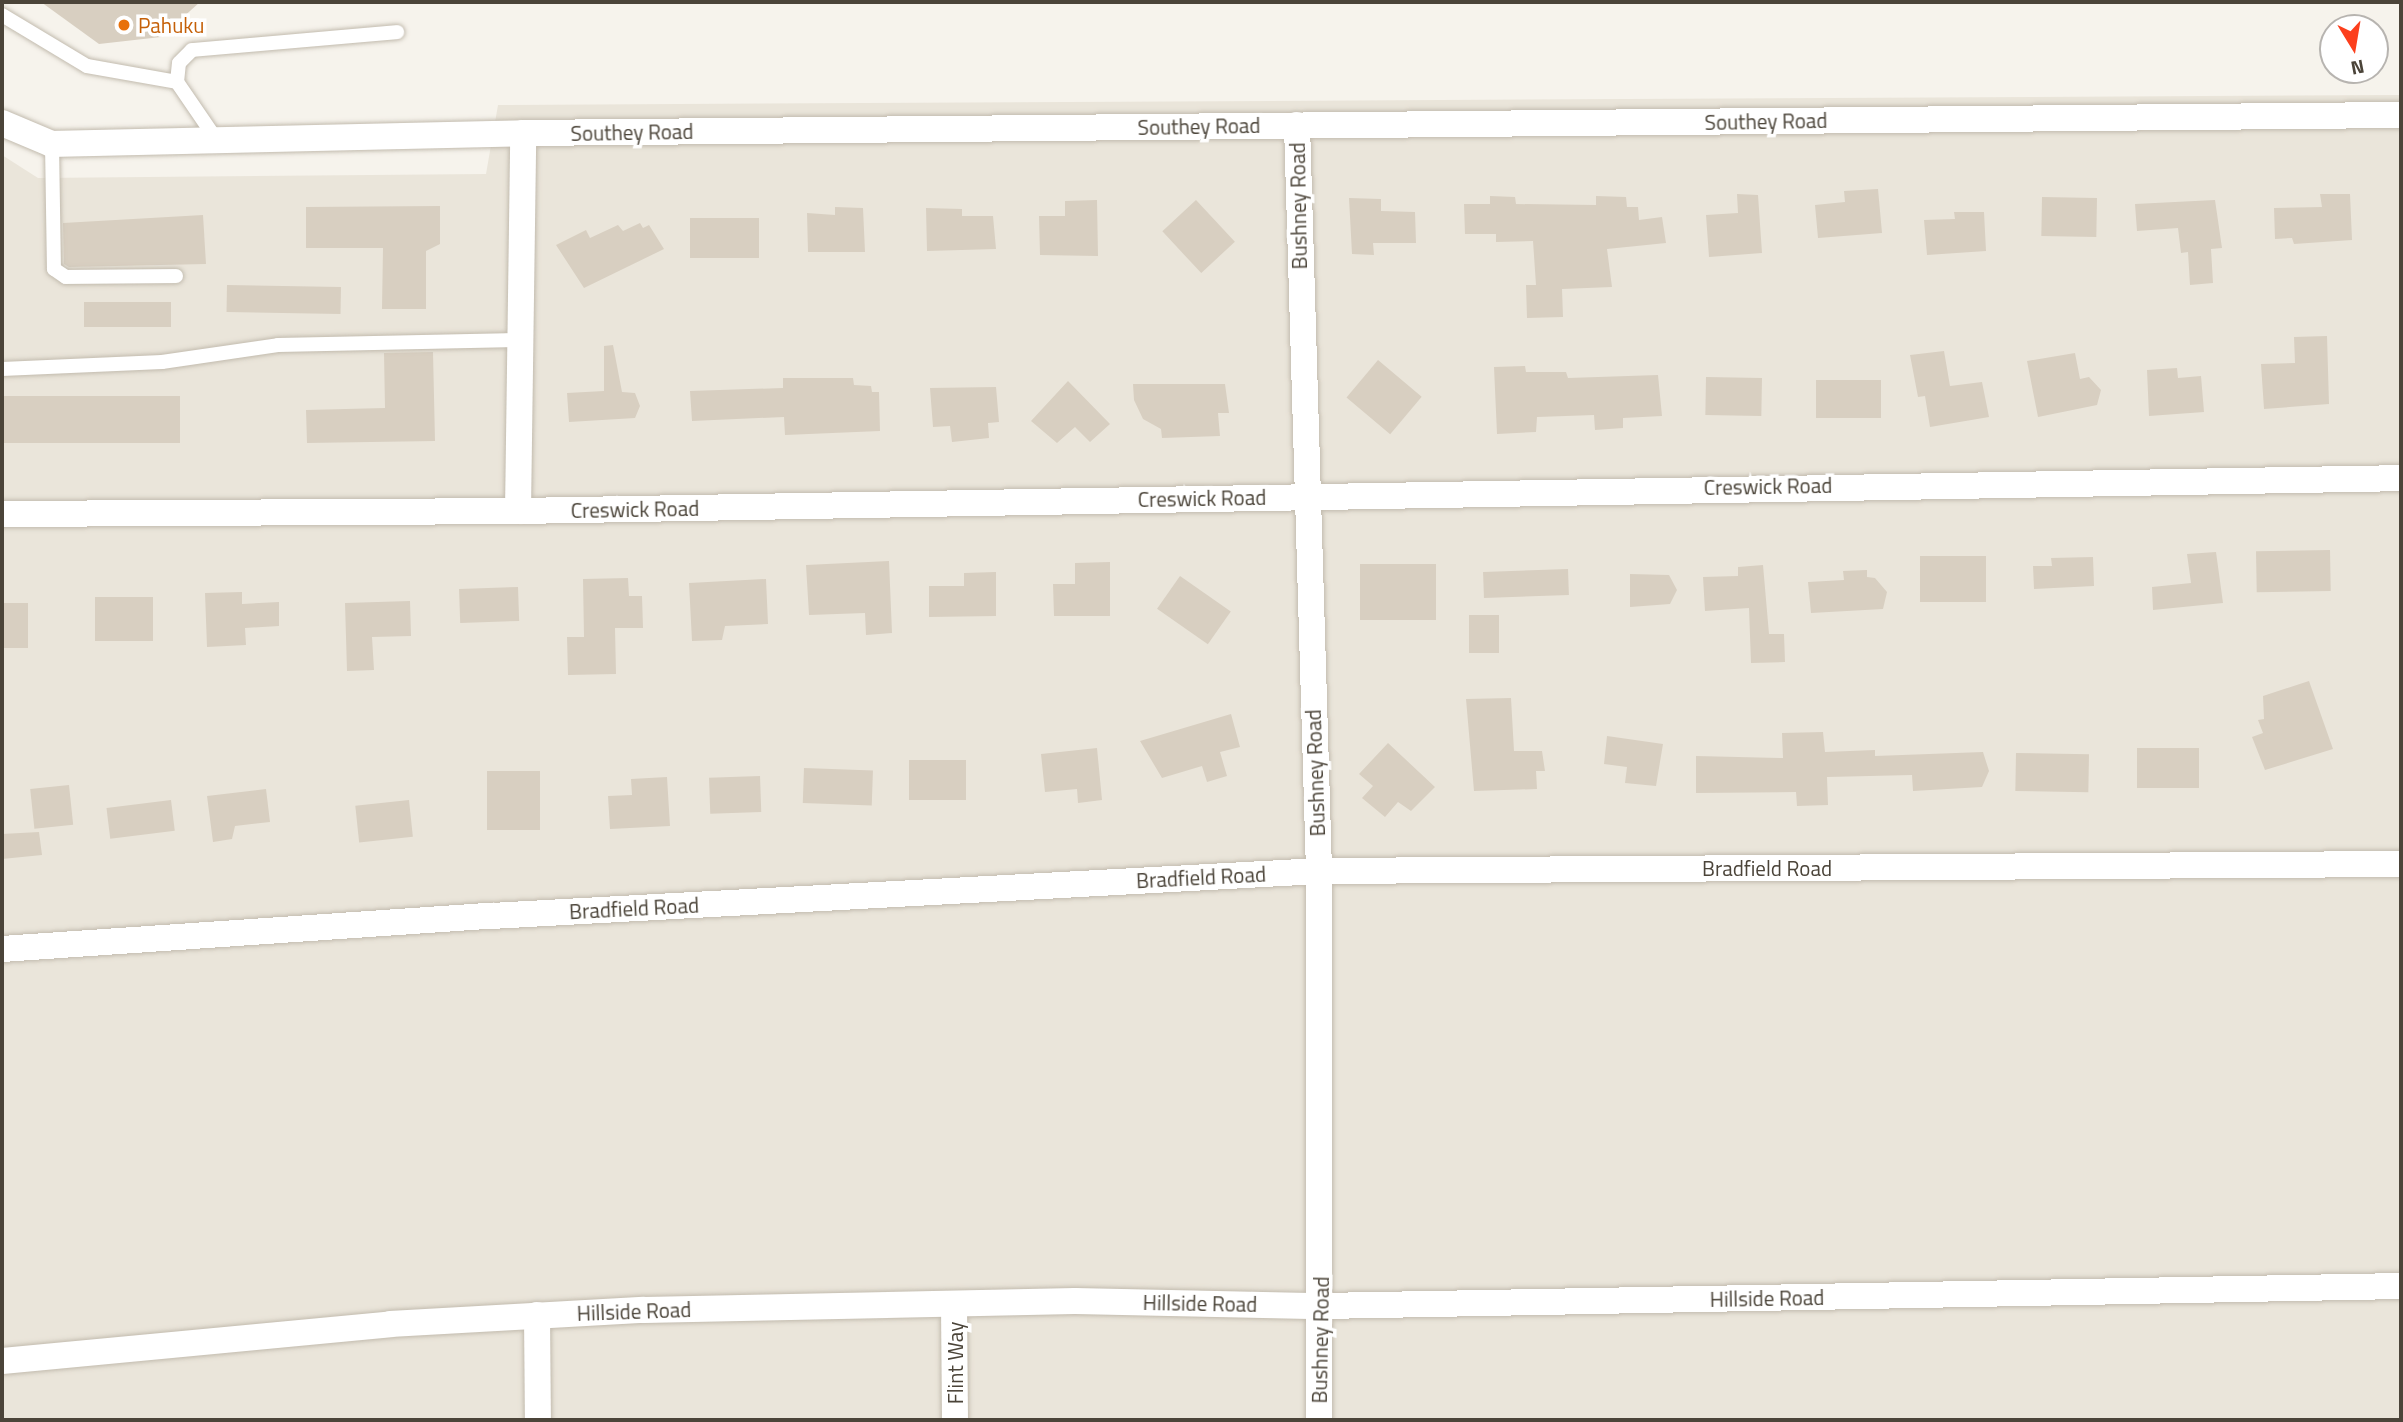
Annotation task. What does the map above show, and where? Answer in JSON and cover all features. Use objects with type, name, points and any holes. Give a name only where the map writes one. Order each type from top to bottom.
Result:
[{"type":"street","name":"Southey Road","points":[[2,123],[52,144],[523,133],[2401,115]]},
{"type":"street","name":"Bushney Road","points":[[1297,125],[1305,496],[1319,871],[1322,1306],[1319,1420]]},
{"type":"street","points":[[518,511],[523,133]]},
{"type":"street","name":"Creswick Road","points":[[2,514],[518,511],[2401,478]]},
{"type":"street","name":"Bradfield Road","points":[[2,949],[505,915],[1319,871],[2401,864]]},
{"type":"street","name":"Hillside Road","points":[[2,1361],[537,1315],[1075,1301],[1322,1306],[2401,1286]]},
{"type":"street","name":"Flint Way","points":[[954,1306],[955,1420]]},
{"type":"street","points":[[537,1315],[538,1420]]},
{"type":"lane","points":[[2,15],[87,66],[177,82]]},
{"type":"lane","points":[[216,139],[177,82],[179,63],[192,50],[397,32]]},
{"type":"lane","points":[[52,144],[54,269],[66,277],[176,276]]},
{"type":"lane","points":[[2,369],[162,362],[278,345],[521,340]]},
{"type":"shaded area","points":[[2401,95],[2401,1420],[2,1420],[2,155],[38,178],[486,174],[498,105]]},
{"type":"building","name":"Pahuku","points":[[41,2],[200,2],[161,37],[99,44]]},
{"type":"building","points":[[1878,189],[1882,233],[1818,238],[1815,205],[1845,202],[1844,191]]},
{"type":"building","points":[[1737,194],[1758,195],[1762,253],[1709,257],[1706,215],[1738,213]]},
{"type":"building","points":[[2320,194],[2350,194],[2352,240],[2294,244],[2292,238],[2275,239],[2274,208],[2322,207]]},
{"type":"building","points":[[1490,196],[1515,197],[1516,204],[1596,205],[1596,196],[1626,197],[1627,207],[1638,207],[1639,220],[1662,217],[1666,243],[1607,249],[1612,287],[1562,289],[1563,317],[1527,318],[1526,285],[1536,285],[1533,241],[1496,242],[1496,234],[1465,234],[1464,204],[1490,204]]},
{"type":"building","points":[[2042,197],[2097,198],[2096,237],[2041,236]]},
{"type":"building","points":[[1349,198],[1381,199],[1381,211],[1415,212],[1416,243],[1373,243],[1374,255],[1352,254]]},
{"type":"building","points":[[1097,200],[1098,256],[1040,255],[1039,216],[1065,216],[1065,201]]},
{"type":"building","points":[[1196,200],[1235,242],[1201,273],[1162,231]]},
{"type":"building","points":[[2215,200],[2222,248],[2211,249],[2213,283],[2190,285],[2188,252],[2181,253],[2178,228],[2137,231],[2135,204]]},
{"type":"building","points":[[440,206],[440,244],[426,251],[426,309],[382,309],[383,248],[306,248],[306,207]]},
{"type":"building","points":[[835,207],[863,208],[865,252],[808,252],[807,213],[835,215]]},
{"type":"building","points":[[926,208],[962,209],[962,216],[993,216],[996,249],[927,251]]},
{"type":"building","points":[[1954,212],[1984,212],[1986,251],[1927,255],[1924,220],[1955,219]]},
{"type":"building","points":[[203,215],[206,264],[69,267],[64,264],[63,223]]},
{"type":"building","points":[[690,218],[759,218],[759,258],[690,258]]},
{"type":"building","points":[[640,223],[643,228],[649,225],[664,249],[584,288],[556,245],[586,230],[590,238],[618,225],[623,231]]},
{"type":"building","points":[[227,285],[341,287],[341,314],[227,312]]},
{"type":"building","points":[[84,302],[171,302],[171,327],[84,327]]},
{"type":"building","points":[[2327,336],[2329,404],[2264,409],[2261,364],[2295,363],[2294,337]]},
{"type":"building","points":[[613,345],[622,392],[635,393],[640,406],[635,418],[569,422],[567,393],[604,391],[604,346]]},
{"type":"building","points":[[1944,351],[1950,386],[1982,382],[1989,417],[1930,427],[1925,396],[1918,397],[1910,355]]},
{"type":"building","points":[[433,352],[435,441],[307,443],[306,410],[385,408],[384,353]]},
{"type":"building","points":[[2075,353],[2080,379],[2089,377],[2101,390],[2097,405],[2038,417],[2027,361]]},
{"type":"building","points":[[1378,360],[1422,397],[1390,434],[1347,398]]},
{"type":"building","points":[[1525,366],[1526,372],[1566,372],[1568,378],[1658,375],[1662,416],[1623,418],[1623,428],[1595,430],[1594,415],[1537,417],[1536,432],[1497,434],[1494,367]]},
{"type":"building","points":[[2177,368],[2178,378],[2201,376],[2204,412],[2149,416],[2147,370]]},
{"type":"building","points":[[1706,377],[1762,378],[1761,416],[1705,415]]},
{"type":"building","points":[[783,378],[853,378],[854,385],[871,386],[872,392],[879,392],[880,431],[785,435],[784,417],[692,421],[690,391],[783,388]]},
{"type":"building","points":[[1816,380],[1881,380],[1881,418],[1816,418]]},
{"type":"building","points":[[1068,381],[1110,424],[1090,442],[1075,427],[1057,443],[1031,421]]},
{"type":"building","points":[[1133,384],[1225,384],[1229,413],[1218,413],[1220,436],[1162,438],[1161,429],[1143,419],[1134,400]]},
{"type":"building","points":[[996,387],[999,422],[988,423],[989,438],[952,442],[950,426],[933,427],[930,388]]},
{"type":"building","points":[[2,396],[180,396],[180,443],[2,443]]},
{"type":"building","points":[[2330,550],[2331,591],[2257,592],[2256,551]]},
{"type":"building","points":[[2216,552],[2223,603],[2153,610],[2152,587],[2191,583],[2187,554]]},
{"type":"building","points":[[1920,556],[1986,556],[1986,602],[1920,602]]},
{"type":"building","points":[[2093,557],[2094,586],[2034,589],[2033,566],[2052,566],[2051,558]]},
{"type":"building","points":[[889,561],[892,633],[866,635],[865,613],[809,615],[806,565]]},
{"type":"building","points":[[1110,562],[1110,616],[1054,616],[1053,584],[1075,584],[1075,563]]},
{"type":"building","points":[[1360,564],[1436,564],[1436,620],[1360,620]]},
{"type":"building","points":[[1763,565],[1769,634],[1784,634],[1785,662],[1751,663],[1749,608],[1705,611],[1703,577],[1738,576],[1738,567]]},
{"type":"building","points":[[1568,569],[1569,595],[1484,598],[1483,572]]},
{"type":"building","points":[[1867,570],[1867,577],[1875,578],[1887,592],[1883,609],[1811,613],[1808,582],[1844,580],[1843,571]]},
{"type":"building","points":[[996,572],[996,616],[929,617],[929,586],[964,586],[964,573]]},
{"type":"building","points":[[1630,574],[1669,575],[1677,590],[1670,604],[1630,607]]},
{"type":"building","points":[[1180,576],[1231,612],[1208,644],[1157,609]]},
{"type":"building","points":[[628,578],[629,596],[642,596],[643,628],[615,628],[616,674],[568,675],[567,637],[584,637],[583,579]]},
{"type":"building","points":[[766,579],[768,624],[725,626],[722,640],[692,641],[689,583]]},
{"type":"building","points":[[518,587],[519,621],[460,623],[459,589]]},
{"type":"building","points":[[242,592],[242,604],[279,602],[279,626],[245,628],[246,645],[207,647],[205,593]]},
{"type":"building","points":[[95,597],[153,597],[153,641],[95,641]]},
{"type":"building","points":[[410,601],[411,636],[372,637],[374,670],[347,671],[345,603]]},
{"type":"building","points":[[2,603],[28,603],[28,648],[2,648]]},
{"type":"building","points":[[1469,615],[1499,615],[1499,653],[1469,653]]},
{"type":"building","points":[[2309,681],[2333,749],[2265,770],[2252,737],[2263,733],[2258,720],[2264,719],[2263,696]]},
{"type":"building","points":[[1511,698],[1514,751],[1542,751],[1545,771],[1536,771],[1537,789],[1474,791],[1466,699]]},
{"type":"building","points":[[1231,714],[1240,747],[1220,752],[1227,776],[1207,782],[1202,766],[1162,778],[1140,741]]},
{"type":"building","points":[[1823,732],[1825,752],[1875,750],[1875,756],[1983,752],[1989,771],[1982,787],[1913,791],[1912,775],[1827,777],[1828,805],[1797,806],[1796,792],[1696,793],[1696,756],[1783,758],[1782,733]]},
{"type":"building","points":[[1607,736],[1663,744],[1656,786],[1625,783],[1627,767],[1604,764]]},
{"type":"building","points":[[1388,743],[1435,787],[1411,811],[1398,802],[1385,817],[1362,798],[1373,786],[1359,774]]},
{"type":"building","points":[[1097,748],[1102,800],[1078,803],[1077,789],[1045,792],[1041,754]]},
{"type":"building","points":[[2137,748],[2199,748],[2199,788],[2137,788]]},
{"type":"building","points":[[2016,753],[2089,754],[2088,792],[2015,791]]},
{"type":"building","points":[[909,760],[966,760],[966,800],[909,800]]},
{"type":"building","points":[[804,768],[873,770],[872,805],[803,803]]},
{"type":"building","points":[[487,771],[540,771],[540,830],[487,830]]},
{"type":"building","points":[[760,776],[761,812],[710,814],[709,778]]},
{"type":"building","points":[[667,777],[670,826],[610,829],[608,796],[632,795],[631,779]]},
{"type":"building","points":[[69,785],[73,825],[34,829],[30,789]]},
{"type":"building","points":[[266,789],[270,822],[235,826],[232,839],[213,842],[207,796]]},
{"type":"building","points":[[171,800],[175,831],[110,839],[106,808]]},
{"type":"building","points":[[409,800],[413,837],[359,842],[355,806]]},
{"type":"building","points":[[39,832],[42,855],[2,859],[2,834]]},
{"type":"place","name":"Pahuku","points":[[124,25]]}]
